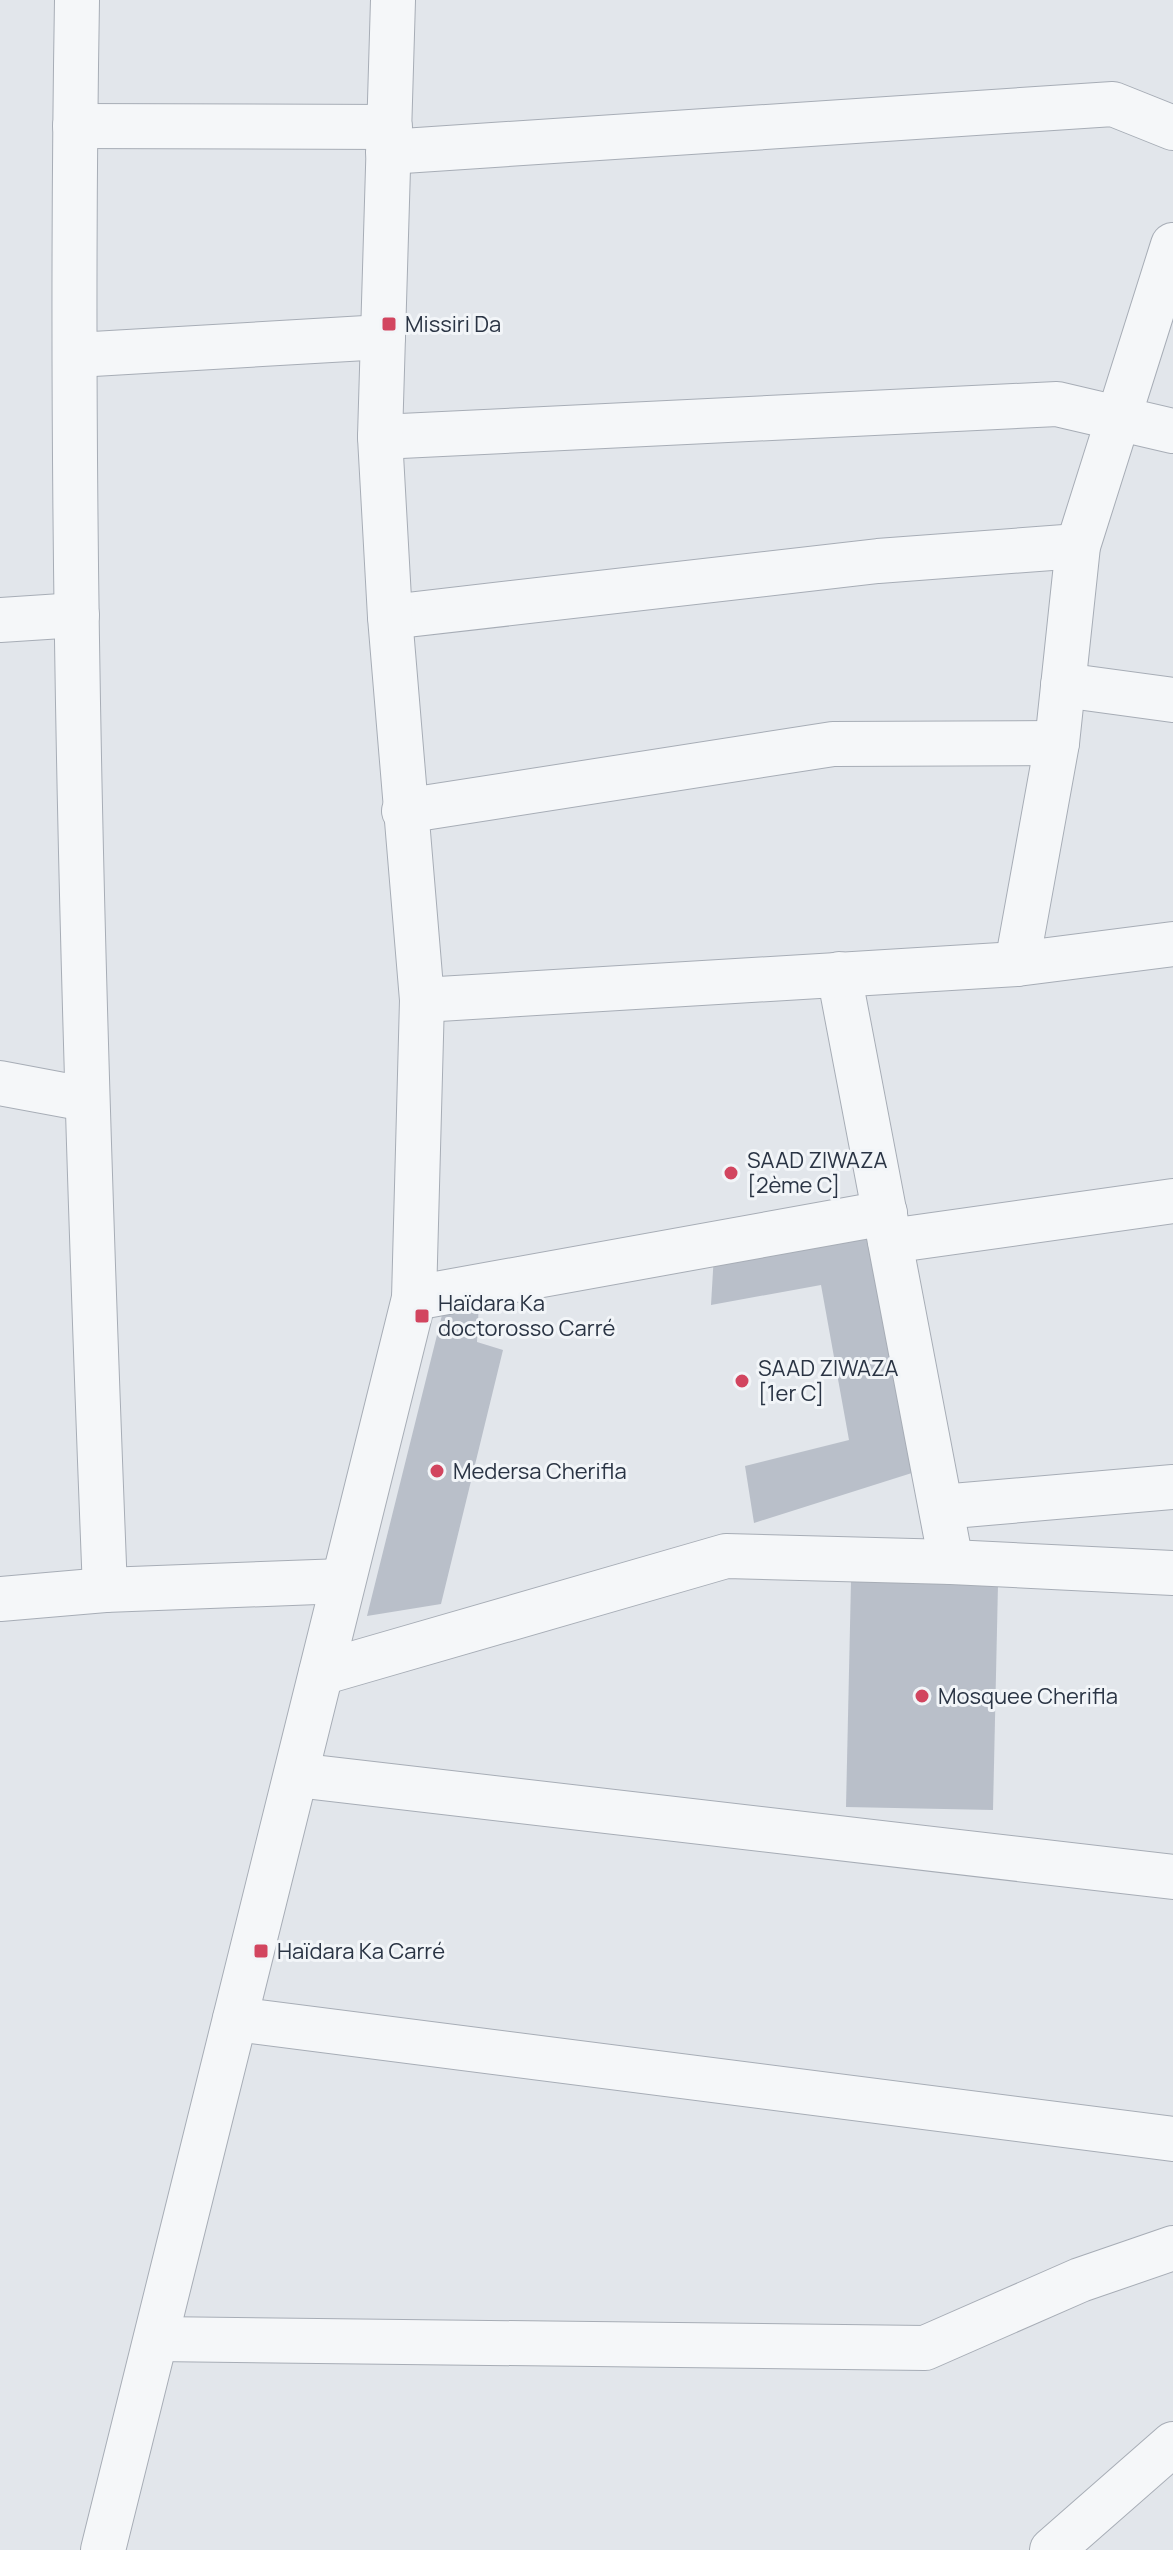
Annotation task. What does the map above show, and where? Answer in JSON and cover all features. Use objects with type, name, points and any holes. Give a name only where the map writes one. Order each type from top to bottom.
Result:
[{"type":"street","points":[[77,0],[77,615],[85,1099],[105,1590]]},
{"type":"street","points":[[103,2550],[414,1298],[422,1000],[404,811],[380,437],[393,0]]},
{"type":"street","points":[[75,126],[389,139],[1113,104],[1173,128]]},
{"type":"street","points":[[1017,964],[1057,743],[1078,546],[1173,245]]},
{"type":"street","points":[[76,355],[383,337]]},
{"type":"street","points":[[380,437],[1057,404],[1173,431]]},
{"type":"street","points":[[390,617],[878,561],[1078,546]]},
{"type":"street","points":[[0,620],[77,615]]},
{"type":"street","points":[[1063,685],[1173,700]]},
{"type":"street","points":[[404,811],[833,744],[1057,743]]},
{"type":"street","points":[[422,1000],[1017,964],[1173,944]]},
{"type":"street","points":[[839,974],[951,1562]]},
{"type":"street","points":[[0,1083],[85,1099]]},
{"type":"street","points":[[414,1298],[887,1227],[1173,1201]]},
{"type":"street","points":[[941,1507],[1173,1487]]},
{"type":"street","points":[[321,1673],[726,1556],[951,1562],[1173,1573]]},
{"type":"street","points":[[0,1599],[105,1590],[343,1581]]},
{"type":"street","points":[[296,1775],[1173,1877]]},
{"type":"street","points":[[235,2019],[1173,2139]]},
{"type":"street","points":[[156,2339],[925,2348],[1080,2280],[1173,2248]]},
{"type":"street","points":[[1052,2550],[1173,2444]]},
{"type":"building","points":[[865,1227],[915,1472],[754,1523],[745,1466],[849,1440],[821,1285],[711,1305],[714,1254]]},
{"type":"building","points":[[479,1301],[477,1342],[503,1350],[441,1604],[367,1616],[445,1303]]},
{"type":"building","name":"Mosquee Cherifla","points":[[851,1581],[998,1584],[993,1810],[846,1807]]},
{"type":"place","name":"Missiri Da","points":[[389,324]]},
{"type":"place","name":"SAAD ZIWAZA [2ème C]","points":[[731,1173]]},
{"type":"place","name":"Haïdara Ka doctorosso Carré","points":[[422,1316]]},
{"type":"place","name":"SAAD ZIWAZA [1er C]","points":[[742,1381]]},
{"type":"place","name":"Medersa Cherifla","points":[[437,1471]]},
{"type":"place","name":"Mosquee Cherifla","points":[[922,1696]]},
{"type":"place","name":"Haïdara Ka Carré","points":[[261,1951]]}]
